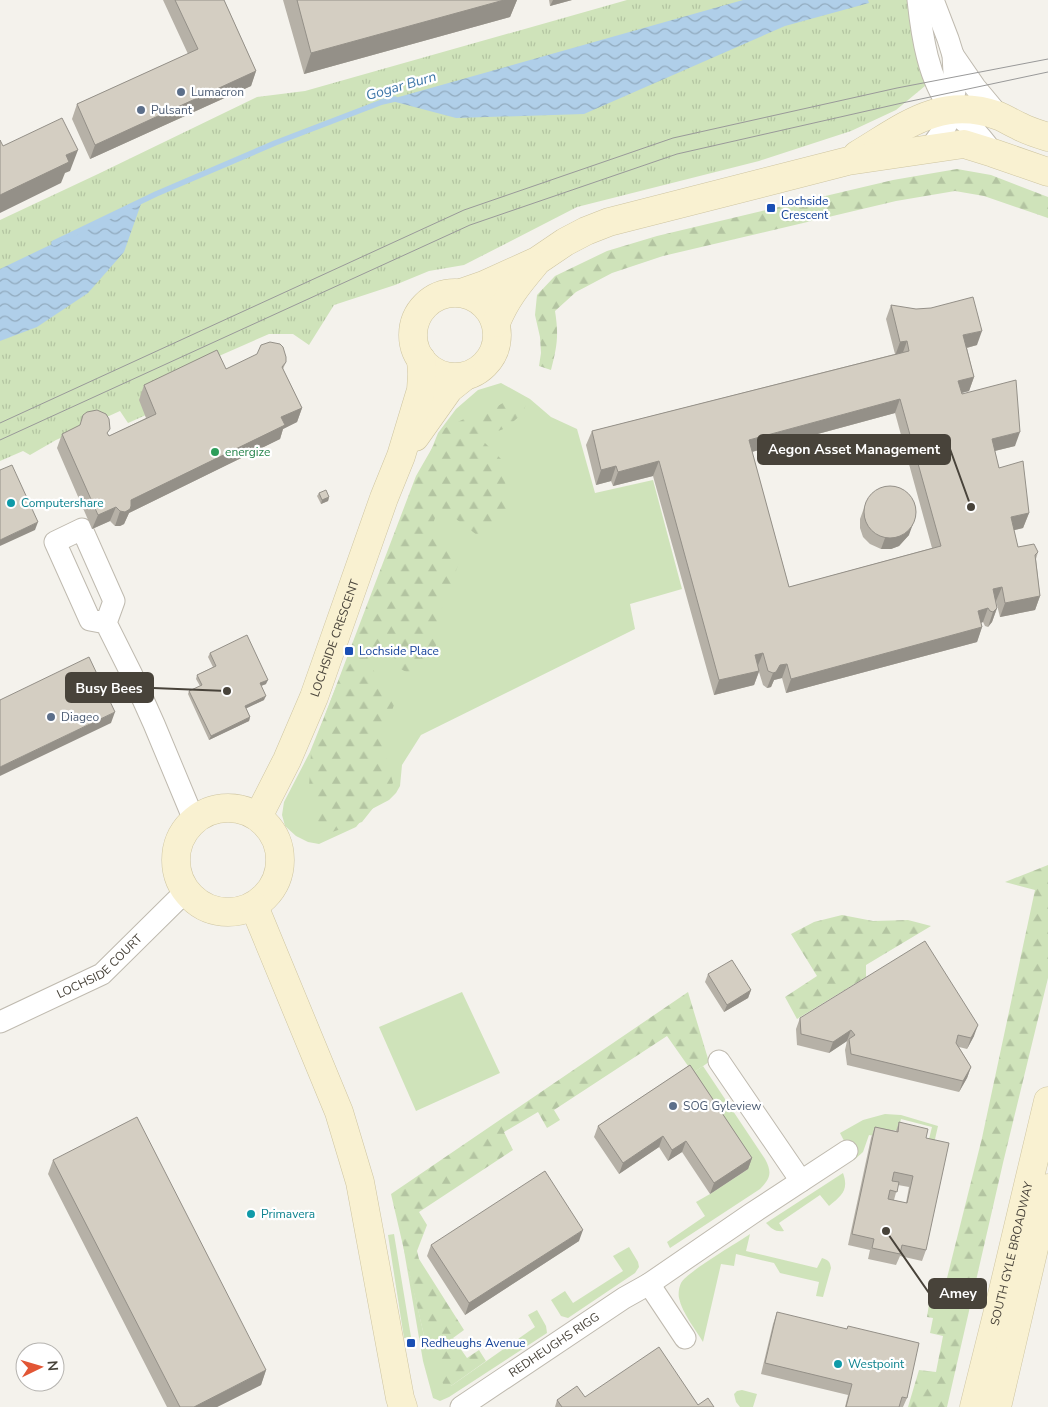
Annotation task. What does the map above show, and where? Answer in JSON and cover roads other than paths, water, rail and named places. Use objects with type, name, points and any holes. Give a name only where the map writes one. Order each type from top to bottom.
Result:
[{"type":"street","points":[[918,0],[922,33],[932,72],[951,109],[973,129],[993,153]]},
{"type":"street","points":[[929,150],[946,126],[955,91],[953,55],[933,0]]},
{"type":"street","points":[[953,55],[975,87],[1000,116]]},
{"type":"street","name":"LOCHSIDE CRESCENT","points":[[914,121],[927,98],[932,82],[932,72]]},
{"type":"street","name":"LOCHSIDE CRESCENT","points":[[848,161],[914,121],[932,113],[951,109],[970,110],[1000,116],[1019,126],[1048,137]]},
{"type":"street","name":"LOCHSIDE CRESCENT","points":[[258,817],[287,760],[314,697],[384,498],[401,456],[421,390],[422,374],[414,340],[414,325],[418,316],[428,304],[442,295],[461,293],[537,262],[565,242],[609,222],[848,161],[964,144],[1048,172]]},
{"type":"street","name":"LOCHSIDE CRESCENT","points":[[401,456],[448,389],[464,377],[482,369],[494,354],[498,338],[496,323],[502,307],[537,262]]},
{"type":"street","points":[[461,293],[472,296],[485,305],[496,323]]},
{"type":"street","points":[[420,359],[430,369],[440,375],[453,378],[464,377]]},
{"type":"street","points":[[106,623],[154,724],[194,820]]},
{"type":"street","points":[[232,808],[246,811],[258,817],[268,826],[275,837],[279,849],[278,875],[273,888],[254,906],[230,913],[217,912],[205,908],[186,891],[176,867],[176,854],[179,841],[194,820],[206,813],[232,808]]},
{"type":"street","name":"LOCHSIDE COURT","points":[[0,1022],[102,974],[186,891]]},
{"type":"street","points":[[254,906],[339,1112],[358,1173],[403,1407]]},
{"type":"street","points":[[719,1061],[801,1181]]},
{"type":"street","name":"SOUTH GYLE BROADWAY","points":[[974,1407],[1048,1101]]},
{"type":"street","name":"REDHEUGHS RIGG","points":[[461,1407],[624,1298],[650,1284],[847,1151]]},
{"type":"street","name":"SOUTH GYLE BROADWAY","points":[[997,1407],[1048,1188]]},
{"type":"street","points":[[650,1284],[685,1338]]},
{"type":"water","points":[[743,0],[868,0],[869,3],[785,26],[584,114],[456,118],[388,100]]},
{"type":"water","points":[[142,201],[124,252],[88,293],[37,327],[0,341],[0,269]]},
{"type":"waterway","name":"Gogar Burn","points":[[54,243],[156,194],[275,143],[382,102],[395,99]]},
{"type":"tram line","points":[[0,423],[464,210],[673,138],[897,88],[1048,59]]},
{"type":"tram line","points":[[0,440],[470,225],[677,154],[1048,72]]},
{"type":"place","name":"Lumacron","points":[[181,92]]},
{"type":"place","name":"Pulsant","points":[[141,110]]},
{"type":"place","name":"Lochside Crescent","points":[[771,208]]},
{"type":"place","name":"energize","points":[[215,452]]},
{"type":"place","name":"Computershare","points":[[11,503]]},
{"type":"place","name":"Aegon Asset Management","points":[[971,507]]},
{"type":"place","name":"Lochside Place","points":[[349,651]]},
{"type":"place","name":"Busy Bees","points":[[227,691]]},
{"type":"place","name":"Diageo","points":[[51,717]]},
{"type":"place","name":"SOG Gyleview","points":[[673,1106]]},
{"type":"place","name":"Primavera","points":[[251,1214]]},
{"type":"place","name":"Amey","points":[[886,1231]]},
{"type":"place","name":"Redheughs Avenue","points":[[411,1343]]},
{"type":"place","name":"Westpoint","points":[[838,1364]]}]
